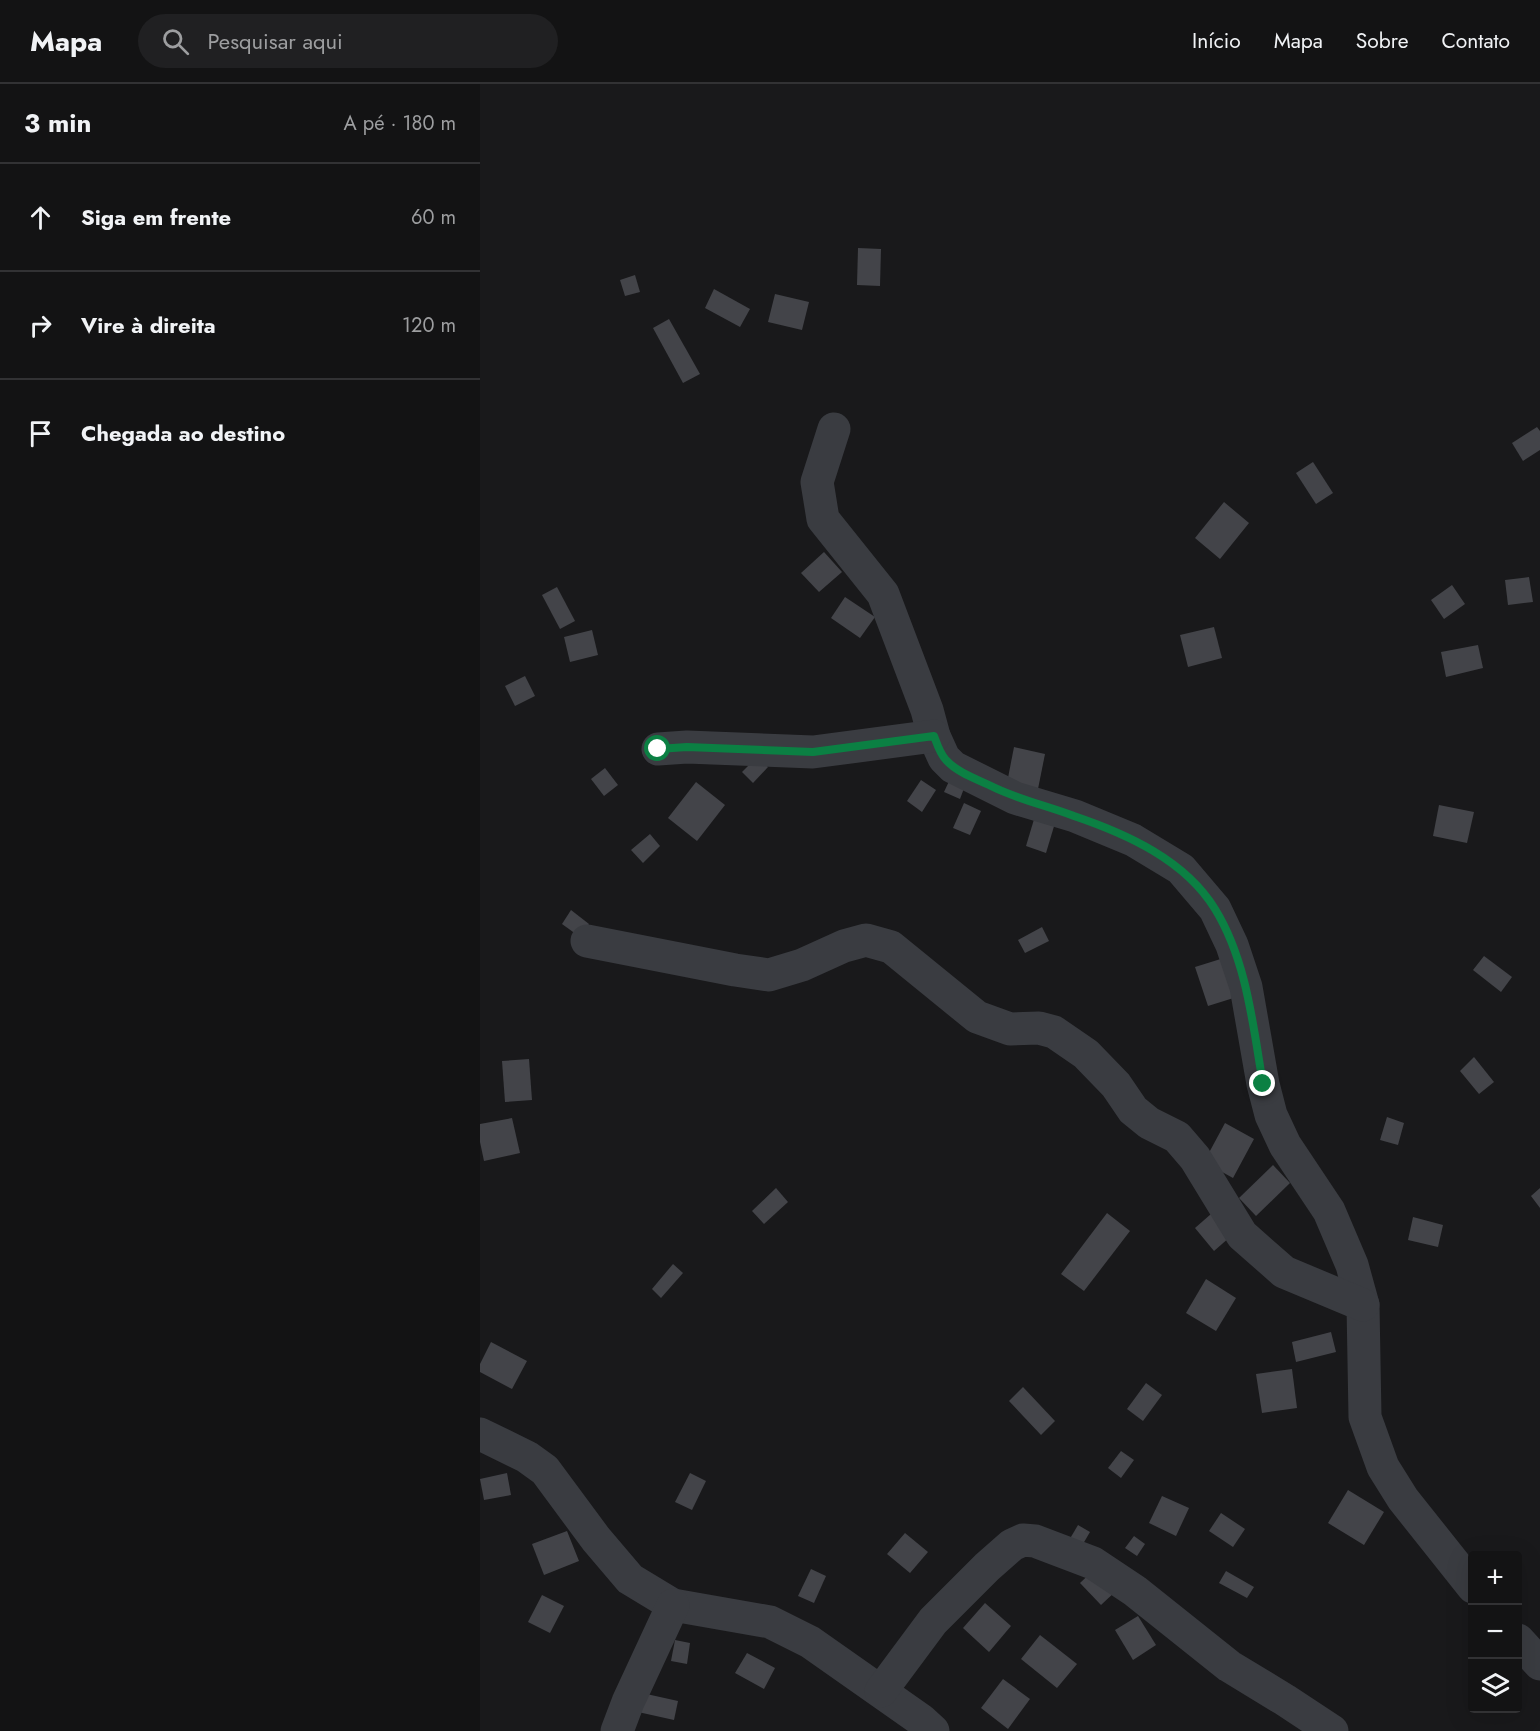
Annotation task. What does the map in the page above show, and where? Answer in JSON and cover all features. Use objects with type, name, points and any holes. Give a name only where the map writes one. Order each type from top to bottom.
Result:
[{"type":"street","points":[[834,429],[817,482],[823,519],[883,594],[944,758],[953,767],[1014,798],[1075,816],[1133,840],[1181,869],[1215,909],[1233,945],[1246,987],[1263,1084],[1271,1114],[1285,1145],[1329,1211],[1352,1264],[1363,1305],[1365,1417],[1383,1467],[1403,1499],[1468,1581]]},
{"type":"street","points":[[658,749],[687,747],[813,752],[934,736]]},
{"type":"street","points":[[587,941],[769,975],[802,965],[844,946],[866,940],[891,946],[977,1017],[1010,1029],[1039,1028],[1054,1032],[1086,1054],[1116,1085],[1133,1110],[1149,1123],[1177,1137],[1195,1158],[1242,1235],[1284,1272],[1363,1305]]},
{"type":"street","points":[[480,1434],[527,1457],[545,1470],[596,1539],[630,1580],[674,1605],[770,1622],[810,1642],[881,1691],[933,1731]]},
{"type":"street","points":[[881,1691],[933,1621],[987,1567],[1012,1545],[1023,1540],[1035,1541],[1093,1563],[1135,1591],[1228,1666],[1286,1700],[1332,1731]]},
{"type":"street","points":[[617,1731],[628,1702],[674,1605]]},
{"type":"street","points":[[1522,1644],[1540,1664]]},
{"type":"building","points":[[858,248],[881,249],[880,286],[857,285]]},
{"type":"building","points":[[635,275],[640,292],[625,296],[620,280]]},
{"type":"building","points":[[714,289],[750,309],[740,327],[705,308]]},
{"type":"building","points":[[775,294],[809,302],[802,330],[768,322]]},
{"type":"building","points":[[669,319],[700,374],[683,383],[653,328]]},
{"type":"building","points":[[1537,427],[1540,431],[1540,450],[1523,461],[1512,443]]},
{"type":"building","points":[[1313,462],[1333,493],[1316,504],[1296,473]]},
{"type":"building","points":[[1224,502],[1249,523],[1220,559],[1195,538]]},
{"type":"building","points":[[824,552],[842,572],[819,592],[801,573]]},
{"type":"building","points":[[1529,577],[1533,602],[1508,605],[1505,580]]},
{"type":"building","points":[[1452,585],[1465,604],[1444,619],[1431,600]]},
{"type":"building","points":[[557,587],[575,621],[560,629],[542,595]]},
{"type":"building","points":[[845,597],[875,617],[860,638],[831,618]]},
{"type":"building","points":[[1214,627],[1222,658],[1188,667],[1180,635]]},
{"type":"building","points":[[592,630],[598,655],[570,662],[564,637]]},
{"type":"building","points":[[1478,645],[1483,668],[1446,677],[1441,652]]},
{"type":"building","points":[[525,676],[535,696],[515,706],[505,686]]},
{"type":"building","points":[[1014,747],[1045,754],[1038,789],[1007,783]]},
{"type":"building","points":[[757,757],[768,767],[753,783],[742,772]]},
{"type":"building","points":[[605,768],[618,785],[604,796],[591,779]]},
{"type":"building","points":[[951,777],[966,783],[960,799],[944,792]]},
{"type":"building","points":[[921,780],[936,790],[922,812],[907,801]]},
{"type":"building","points":[[696,782],[725,805],[697,841],[668,818]]},
{"type":"building","points":[[964,803],[981,811],[970,835],[953,828]]},
{"type":"building","points":[[1439,805],[1474,812],[1467,843],[1433,836]]},
{"type":"building","points":[[1035,816],[1055,823],[1046,853],[1026,846]]},
{"type":"building","points":[[650,834],[660,846],[643,863],[631,850]]},
{"type":"building","points":[[571,910],[589,924],[580,937],[562,924]]},
{"type":"building","points":[[1042,927],[1049,941],[1025,953],[1018,940]]},
{"type":"building","points":[[1484,956],[1512,977],[1501,992],[1473,970]]},
{"type":"building","points":[[1227,957],[1240,996],[1208,1006],[1195,967]]},
{"type":"building","points":[[1474,1057],[1494,1082],[1479,1094],[1460,1071]]},
{"type":"building","points":[[529,1059],[532,1100],[505,1102],[502,1061]]},
{"type":"building","points":[[1387,1117],[1404,1123],[1398,1145],[1380,1140]]},
{"type":"building","points":[[512,1118],[520,1153],[484,1161],[480,1142],[480,1124]]},
{"type":"building","points":[[1225,1123],[1254,1139],[1233,1178],[1204,1162]]},
{"type":"building","points":[[1273,1165],[1290,1183],[1256,1216],[1239,1198]]},
{"type":"building","points":[[776,1188],[788,1202],[764,1224],[752,1211]]},
{"type":"building","points":[[1540,1188],[1540,1208],[1531,1196]]},
{"type":"building","points":[[1107,1213],[1130,1231],[1084,1291],[1061,1274]]},
{"type":"building","points":[[1211,1214],[1230,1237],[1214,1251],[1195,1228]]},
{"type":"building","points":[[1413,1217],[1443,1225],[1438,1247],[1408,1240]]},
{"type":"building","points":[[673,1264],[683,1273],[661,1298],[652,1289]]},
{"type":"building","points":[[1206,1279],[1236,1298],[1216,1331],[1186,1313]]},
{"type":"building","points":[[1331,1332],[1336,1352],[1296,1362],[1292,1342]]},
{"type":"building","points":[[491,1342],[527,1361],[512,1389],[480,1372],[480,1364]]},
{"type":"building","points":[[1292,1369],[1297,1408],[1262,1413],[1256,1374]]},
{"type":"building","points":[[1146,1383],[1162,1395],[1143,1421],[1127,1409]]},
{"type":"building","points":[[1023,1387],[1055,1421],[1041,1435],[1009,1401]]},
{"type":"building","points":[[1121,1451],[1134,1460],[1121,1478],[1108,1468]]},
{"type":"building","points":[[507,1473],[511,1495],[484,1500],[480,1479]]},
{"type":"building","points":[[690,1473],[706,1481],[692,1510],[675,1502]]},
{"type":"building","points":[[1348,1490],[1384,1512],[1364,1545],[1328,1523]]},
{"type":"building","points":[[1162,1496],[1189,1508],[1176,1536],[1149,1523]]},
{"type":"building","points":[[1221,1513],[1245,1529],[1233,1547],[1209,1531]]},
{"type":"building","points":[[1078,1525],[1090,1532],[1080,1549],[1068,1542]]},
{"type":"building","points":[[567,1531],[579,1561],[544,1575],[532,1544]]},
{"type":"building","points":[[905,1533],[928,1552],[910,1573],[887,1554]]},
{"type":"building","points":[[1134,1536],[1145,1544],[1137,1556],[1125,1548]]},
{"type":"building","points":[[1096,1568],[1117,1590],[1101,1605],[1080,1583]]},
{"type":"building","points":[[811,1569],[826,1576],[814,1603],[798,1596]]},
{"type":"building","points":[[1226,1571],[1254,1587],[1247,1598],[1219,1583]]},
{"type":"building","points":[[542,1595],[564,1606],[550,1633],[528,1622]]},
{"type":"building","points":[[985,1603],[1011,1626],[989,1652],[963,1628]]},
{"type":"building","points":[[1138,1616],[1156,1645],[1133,1660],[1115,1630]]},
{"type":"building","points":[[1040,1635],[1077,1664],[1057,1688],[1021,1659]]},
{"type":"building","points":[[675,1640],[690,1643],[687,1664],[671,1661]]},
{"type":"building","points":[[747,1653],[775,1668],[764,1689],[735,1673]]},
{"type":"building","points":[[1003,1679],[1030,1699],[1008,1729],[981,1708]]},
{"type":"building","points":[[642,1693],[678,1701],[674,1720],[638,1712]]},
{"type":"route","points":[[658,749],[687,747],[793,753],[934,736],[944,758],[953,767],[972,777],[1014,798],[1075,816],[1133,840],[1181,869],[1215,909],[1233,945],[1246,987],[1263,1084]]}]
